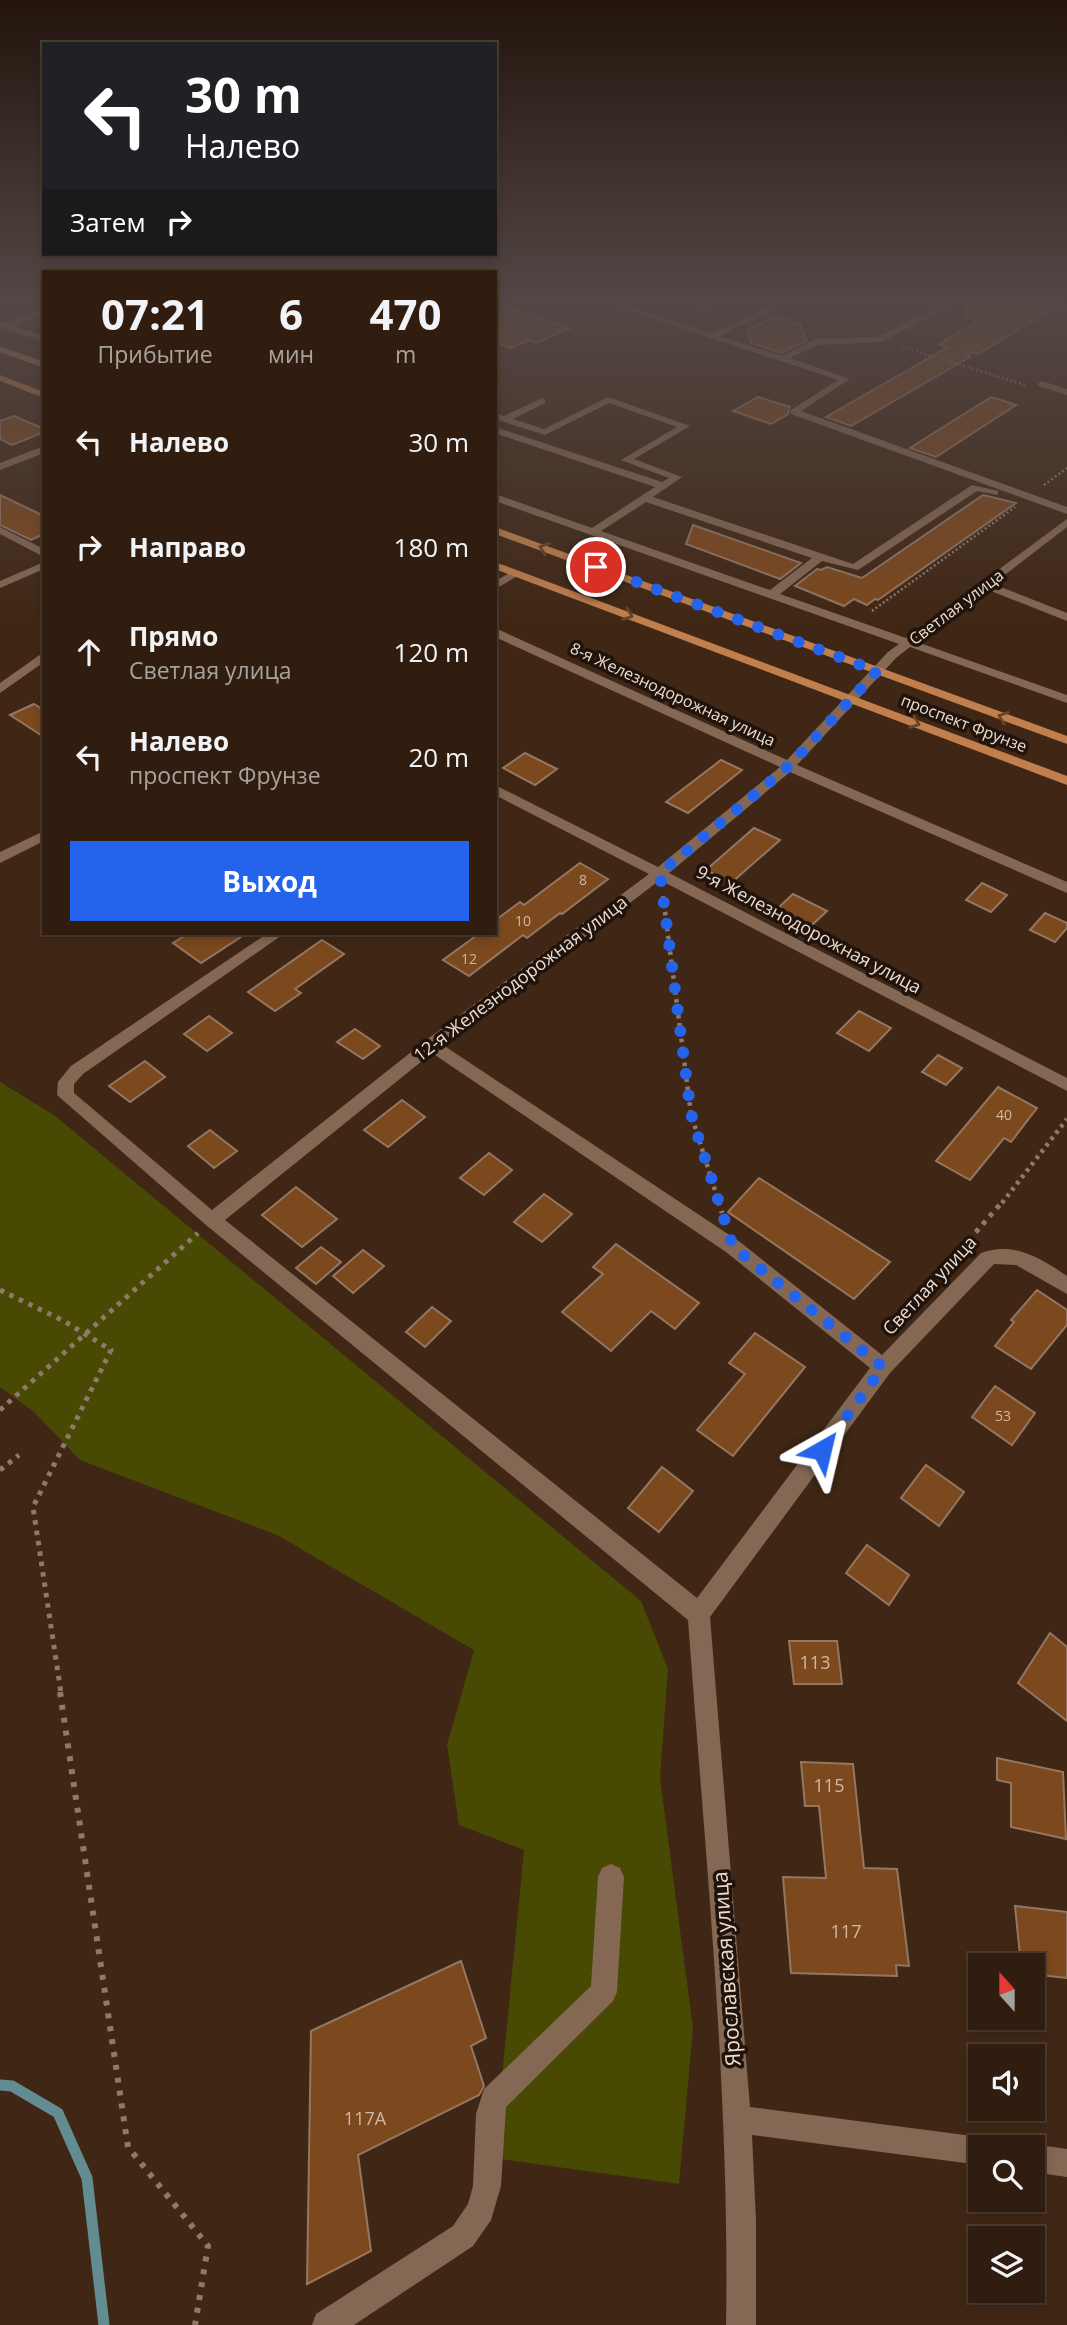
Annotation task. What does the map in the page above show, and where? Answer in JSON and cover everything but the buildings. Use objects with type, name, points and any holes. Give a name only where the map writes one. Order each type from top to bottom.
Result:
[{"type":"main road","name":"проспект Фрунзе","points":[[497,531],[1067,740]]},
{"type":"main road","name":"проспект Фрунзе","points":[[497,566],[1067,781]]},
{"type":"street","points":[[500,417],[528,406]]},
{"type":"street","points":[[500,417],[545,432],[595,406]]},
{"type":"street","points":[[594,531],[677,477],[626,460],[685,426],[627,406]]},
{"type":"street","points":[[802,406],[794,412],[1025,500],[1067,520]]},
{"type":"street","points":[[497,431],[663,486]]},
{"type":"street","points":[[0,467],[42,450]]},
{"type":"street","points":[[645,498],[854,568],[976,487],[1067,511]]},
{"type":"street","points":[[497,498],[1067,699]]},
{"type":"street","name":"Светлая улица","points":[[851,699],[908,643],[1067,520]]},
{"type":"street","points":[[0,530],[42,553]]},
{"type":"street","points":[[772,594],[819,558]]},
{"type":"street","points":[[0,585],[42,566]]},
{"type":"street","points":[[497,585],[517,573]]},
{"type":"street","points":[[985,585],[1067,617]]},
{"type":"street","name":"8-я Железнодорожная улица","points":[[497,633],[789,766],[1067,888]]},
{"type":"street","points":[[0,688],[42,657]]},
{"type":"street","name":"12-я Железнодорожная улица","points":[[212,1220],[431,1045],[660,873],[789,766],[851,699]]},
{"type":"street","name":"9-я Железнодорожная улица","points":[[497,790],[1067,1085]]},
{"type":"street","points":[[0,858],[42,836]]},
{"type":"street","points":[[275,935],[78,1070],[66,1082],[65,1095],[212,1220],[699,1614],[883,1367],[988,1258],[1000,1253],[1014,1255],[1067,1286]]},
{"type":"street","points":[[431,1045],[733,1247],[883,1367]]},
{"type":"street","name":"Ярославская улица","points":[[699,1614],[737,2119],[742,2221],[741,2325]]},
{"type":"street","points":[[327,2325],[463,2236],[481,2210],[487,2186],[490,2114],[494,2099],[604,1992],[611,1877]]},
{"type":"street","points":[[737,2119],[968,2149]]},
{"type":"street","points":[[1045,2160],[1067,2163]]},
{"type":"path","points":[[856,624],[1067,468]]},
{"type":"path","points":[[660,873],[691,1114],[733,1247]]},
{"type":"path","name":"Светлая улица","points":[[947,1265],[984,1226],[1067,1119]]},
{"type":"path","points":[[0,1410],[212,1220]]},
{"type":"path","points":[[0,1290],[86,1334],[111,1350],[33,1507],[128,2147],[208,2246],[195,2325]]},
{"type":"path","points":[[0,1471],[19,1455]]},
{"type":"shaded area","points":[[0,1082],[54,1115],[641,1601],[668,1669],[660,1778],[693,2028],[679,2184],[494,2158],[524,1850],[459,1825],[447,1745],[474,1650],[277,1535],[80,1460],[34,1412],[0,1387]]},
{"type":"waterway","points":[[0,2085],[12,2086],[58,2113],[87,2178],[104,2325]]},
{"type":"route","points":[[596,567],[877,671],[789,766],[660,873],[691,1114],[733,1247],[883,1367],[822,1450]]}]
